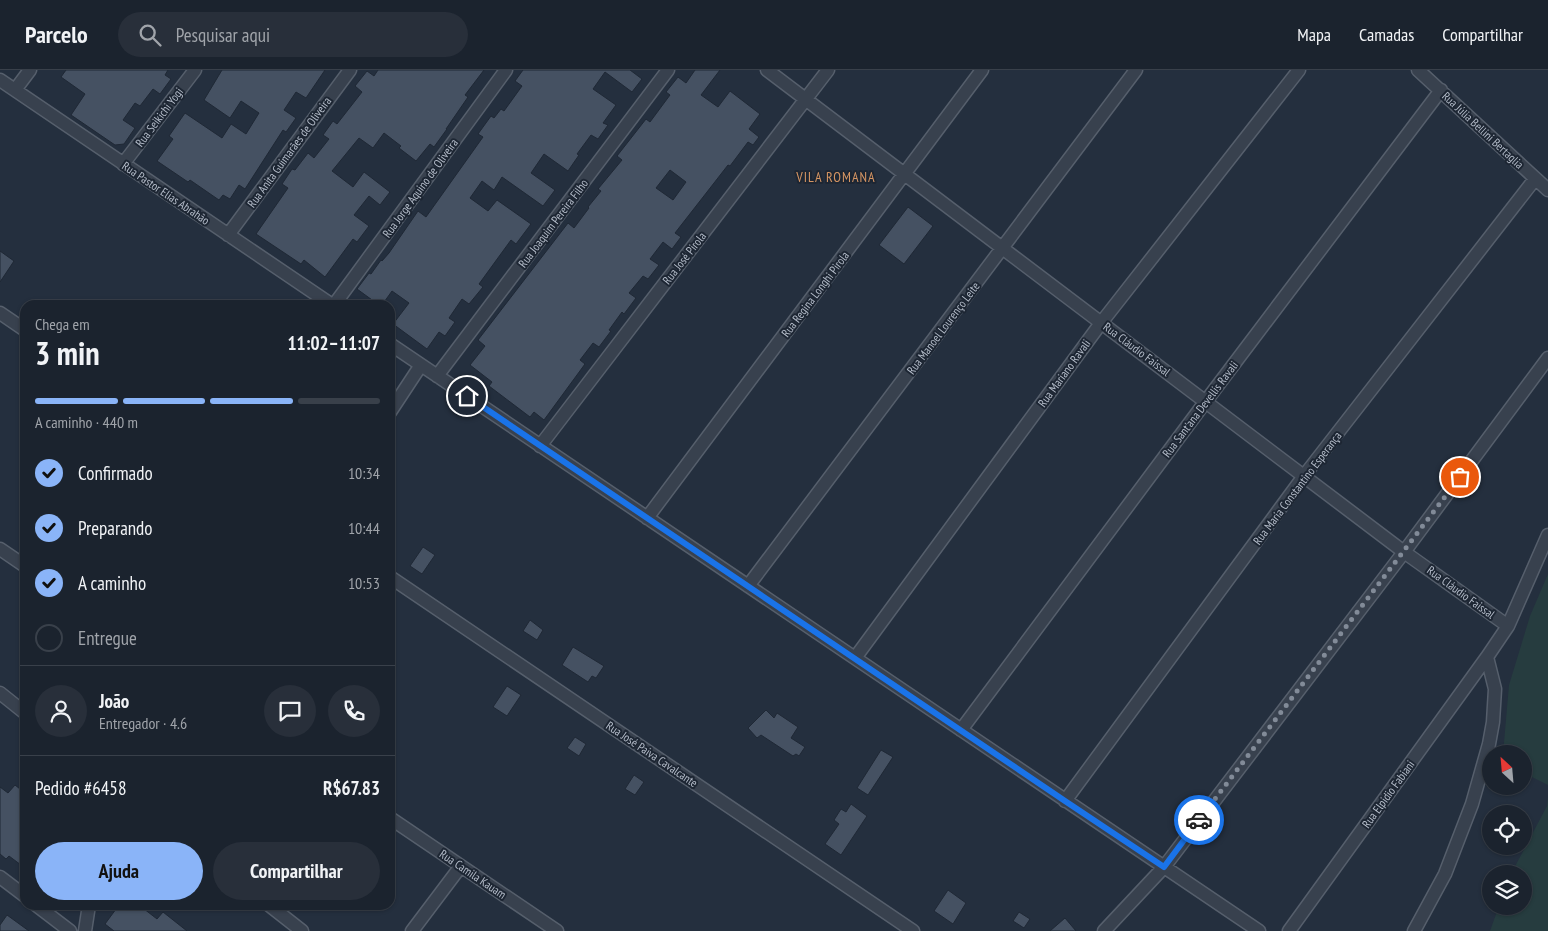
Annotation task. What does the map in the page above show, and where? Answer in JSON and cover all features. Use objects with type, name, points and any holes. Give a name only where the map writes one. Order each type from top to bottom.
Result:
[{"type":"street","points":[[14,90],[30,70]]},
{"type":"street","name":"Rua Seikichi Yogi","points":[[123,164],[195,70]]},
{"type":"street","name":"Rua Anita Guimarães de Oliveira","points":[[228,235],[350,70]]},
{"type":"street","name":"Rua Jorge Aquino de Oliveira","points":[[337,300],[506,70]]},
{"type":"street","name":"Rua Joaquim Pereira Filho","points":[[437,376],[668,70]]},
{"type":"street","name":"Rua Cláudio Faissal","points":[[767,70],[1404,552],[1508,626]]},
{"type":"street","name":"Rua José Pirola","points":[[540,446],[828,70]]},
{"type":"street","name":"Rua Regina Longhi Pirola","points":[[647,518],[982,70]]},
{"type":"street","name":"Rua Manoel Lourenço Leite","points":[[748,586],[1136,70]]},
{"type":"street","name":"Rua Mariano Ravali","points":[[855,658],[1102,323],[1299,70]]},
{"type":"street","name":"Rua Júlia Bellini Bertaglia","points":[[1418,70],[1548,190]]},
{"type":"street","name":"Rua Pastor Elias Abrahão","points":[[0,80],[326,300]]},
{"type":"street","name":"Rua Sant'ana Devellis Ravali","points":[[961,730],[1441,90]]},
{"type":"street","name":"Rua Maria Constantino Esperança","points":[[1065,801],[1304,476],[1535,179]]},
{"type":"street","points":[[0,313],[20,327]]},
{"type":"street","points":[[395,347],[1259,931]]},
{"type":"street","points":[[1104,931],[1164,867],[1404,552],[1548,358]]},
{"type":"street","points":[[395,405],[422,365]]},
{"type":"street","name":"Rua Elpidio Fabiani","points":[[1289,931],[1508,626],[1548,535]]},
{"type":"street","points":[[0,549],[20,563]]},
{"type":"street","name":"Rua José Paiva Cavalcante","points":[[395,580],[913,931]]},
{"type":"street","points":[[1414,931],[1445,874],[1472,804],[1489,744],[1494,722],[1495,689],[1486,657]]},
{"type":"street","points":[[0,693],[20,709]]},
{"type":"street","name":"Rua Camila Kauam","points":[[395,821],[557,931]]},
{"type":"street","points":[[412,931],[461,866]]},
{"type":"street","points":[[0,877],[20,892]]},
{"type":"street","points":[[43,910],[70,931]]},
{"type":"street","points":[[85,931],[88,910]]},
{"type":"street","points":[[275,910],[302,931]]},
{"type":"green space","points":[[1548,574],[1548,785],[1532,777],[1532,745],[1504,745],[1509,685],[1530,616]]},
{"type":"green space","points":[[1548,797],[1548,931],[1490,931],[1496,915],[1532,915],[1532,865],[1516,865],[1521,855],[1532,855],[1532,834],[1547,806]]},
{"type":"building","points":[[66,70],[168,70],[165,75],[171,79],[160,94],[153,89],[140,106],[135,103],[123,120],[135,128],[124,144],[115,145],[71,115],[85,94],[61,77]]},
{"type":"building","points":[[222,70],[325,70],[306,98],[296,92],[284,110],[296,118],[286,132],[283,130],[245,189],[239,185],[230,199],[223,195],[219,200],[157,161],[173,139],[169,136],[185,113],[222,138],[231,124],[246,134],[259,113],[241,101],[230,118],[204,100]]},
{"type":"building","points":[[378,70],[484,70],[465,95],[468,97],[434,147],[430,144],[416,161],[384,133],[373,148],[359,138],[332,171],[353,187],[364,172],[390,192],[380,205],[369,196],[354,215],[369,226],[357,242],[353,239],[325,277],[304,260],[301,264],[256,234],[288,188],[282,184],[292,169],[295,170],[308,153],[314,158],[329,139],[323,135],[333,121],[337,124],[362,92],[355,86],[367,71],[374,76]]},
{"type":"building","points":[[523,70],[630,70],[642,79],[632,92],[605,72],[593,89],[616,105],[603,123],[608,125],[598,139],[591,135],[577,154],[579,155],[568,171],[544,154],[531,173],[555,190],[543,206],[502,177],[494,190],[482,181],[470,198],[488,211],[497,200],[531,224],[516,244],[511,240],[479,284],[483,287],[469,304],[462,299],[449,318],[455,322],[445,336],[439,332],[427,349],[395,325],[395,321],[409,303],[392,291],[386,300],[372,300],[357,289],[369,273],[371,274],[381,260],[389,253],[418,211],[426,217],[483,137],[478,134],[491,116],[494,118],[501,109],[504,111],[522,86],[515,81]]},
{"type":"building","points":[[695,70],[720,70],[701,95],[718,107],[730,91],[760,114],[749,129],[759,137],[753,145],[748,142],[675,233],[681,237],[672,249],[663,242],[650,259],[659,265],[648,279],[643,276],[629,293],[636,298],[624,314],[622,312],[599,347],[593,343],[580,360],[585,364],[544,420],[534,412],[530,417],[489,386],[492,382],[470,365],[485,346],[478,340],[568,223],[574,228],[601,191],[598,189],[622,160],[617,156],[646,119],[650,122],[670,95],[666,92],[678,77],[686,83]],"holes":[[[670,170],[686,182],[673,200],[656,188]]]},
{"type":"building","points":[[908,207],[933,226],[904,264],[879,245]]},
{"type":"building","points":[[0,251],[14,261],[0,282]]},
{"type":"building","points":[[423,547],[435,555],[422,574],[410,566]]},
{"type":"building","points":[[530,620],[543,630],[537,640],[523,631]]},
{"type":"building","points":[[573,647],[604,666],[596,678],[592,676],[588,682],[562,665]]},
{"type":"building","points":[[507,686],[521,695],[507,716],[493,707]]},
{"type":"building","points":[[766,710],[774,718],[777,713],[798,727],[791,738],[805,747],[799,756],[796,754],[793,756],[761,735],[757,738],[748,728]]},
{"type":"building","points":[[575,737],[586,744],[579,756],[567,748]]},
{"type":"building","points":[[881,750],[893,757],[868,795],[857,788]]},
{"type":"building","points":[[634,775],[644,782],[635,795],[625,789]]},
{"type":"building","points":[[15,785],[20,789],[20,864],[9,856],[6,859],[0,854],[0,787],[8,793]]},
{"type":"building","points":[[851,804],[867,816],[841,855],[825,844],[839,824],[834,820],[841,809],[846,812]]},
{"type":"building","points":[[948,890],[966,903],[953,924],[934,911]]},
{"type":"building","points":[[115,910],[145,910],[157,919],[163,912],[187,931],[114,931],[105,924]]},
{"type":"building","points":[[1019,912],[1030,919],[1024,928],[1013,921]]},
{"type":"building","points":[[7,915],[29,931],[0,931],[0,925]]},
{"type":"building","points":[[1065,918],[1076,931],[1050,931]]},
{"type":"way so far","points":[[1199,820],[1460,477]]},
{"type":"district","name":"VILA ROMANA","points":[[836,177]]},
{"type":"route","points":[[467,396],[1164,867],[1199,820]]}]
